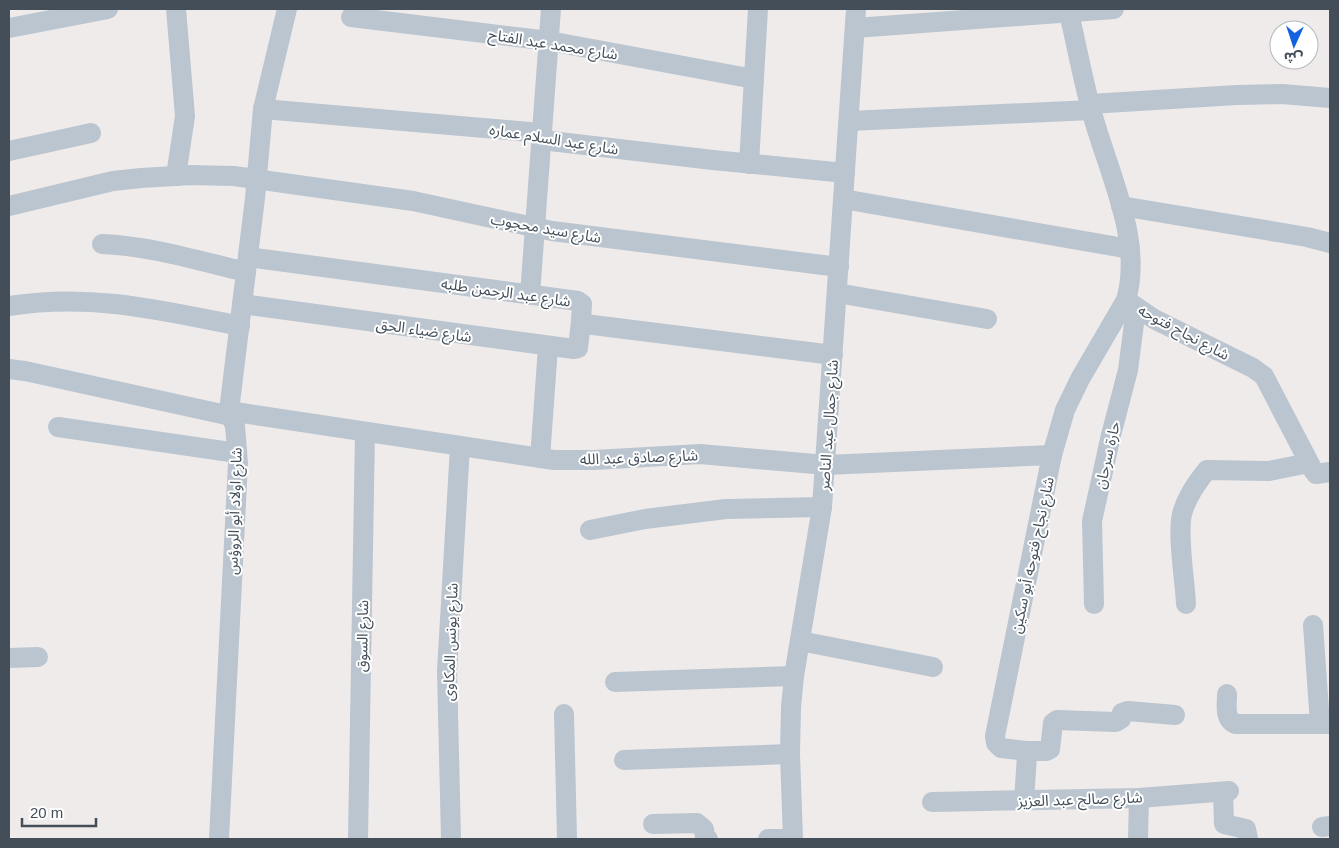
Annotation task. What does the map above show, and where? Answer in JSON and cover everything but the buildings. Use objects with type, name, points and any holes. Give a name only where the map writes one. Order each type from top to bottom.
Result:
[{"type":"street","points":[[9,28],[108,9]]},
{"type":"street","points":[[176,9],[184,116],[176,176]]},
{"type":"street","name":"شارع اولاد أبو الروؤس","points":[[219,839],[237,453],[235,426],[230,414],[263,109],[287,9]]},
{"type":"street","points":[[530,295],[551,9]]},
{"type":"street","points":[[749,164],[758,9]]},
{"type":"street","points":[[856,18],[1114,9]]},
{"type":"street","name":"شارع نجاح فتوحه","points":[[1069,11],[1090,107],[1121,206],[1130,249],[1129,292],[1131,304],[1154,319],[1253,368],[1264,376],[1309,464]]},
{"type":"street","name":"شارع محمد عبد الفتاح","points":[[351,17],[549,41],[754,79]]},
{"type":"street","name":"شارع جمال عبد الناصر","points":[[793,839],[790,754],[791,707],[794,676],[822,507],[826,465],[856,18]]},
{"type":"street","points":[[848,121],[1090,107],[1237,95],[1282,94],[1330,98]]},
{"type":"street","name":"شارع عبد السلام عماره","points":[[263,109],[530,132],[536,133],[542,140],[845,173]]},
{"type":"street","points":[[9,151],[91,133]]},
{"type":"street","name":"شارع سيد محجوب","points":[[9,206],[113,181],[176,176],[234,176],[413,201],[552,232],[839,266]]},
{"type":"street","points":[[843,199],[1130,249]]},
{"type":"street","points":[[1121,206],[1307,237],[1330,243]]},
{"type":"street","name":"شارع عبد الرحمن طلبه","points":[[102,244],[123,245],[247,264],[581,302],[581,320],[585,324],[833,355]]},
{"type":"street","points":[[837,294],[987,318]]},
{"type":"street","points":[[9,306],[69,301],[106,302],[240,326]]},
{"type":"street","name":"شارع ضياء الحق","points":[[242,304],[548,347],[574,349],[578,348],[581,320]]},
{"type":"street","name":"شارع نجاح فتوحه أبو سكين","points":[[1131,304],[1080,379],[1065,410],[1052,455],[994,740],[998,746],[1026,751],[1046,751],[1050,749],[1053,723],[1057,720],[1116,722],[1120,719],[1122,713],[1128,711],[1175,715]]},
{"type":"street","name":"حارة سرحان","points":[[1094,604],[1092,521],[1128,370],[1131,304]]},
{"type":"street","points":[[540,458],[548,347]]},
{"type":"street","name":"شارع صادق عبد الله","points":[[9,369],[230,414],[554,460],[594,460],[700,454],[826,465],[1052,455]]},
{"type":"street","points":[[58,427],[237,453]]},
{"type":"street","name":"شارع السوق","points":[[358,839],[365,432]]},
{"type":"street","name":"شارع يونس المكاوى","points":[[451,839],[447,672],[460,446]]},
{"type":"street","points":[[1186,604],[1181,533],[1182,514],[1198,480],[1207,470],[1269,471],[1309,464],[1316,474],[1330,472]]},
{"type":"street","points":[[590,530],[645,519],[726,509],[822,507]]},
{"type":"street","points":[[1227,694],[1228,718],[1235,724],[1325,724],[1313,625]]},
{"type":"street","points":[[800,641],[933,667]]},
{"type":"street","points":[[9,658],[38,657]]},
{"type":"street","points":[[615,682],[794,676]]},
{"type":"street","points":[[564,714],[567,839]]},
{"type":"street","points":[[1024,801],[1026,751]]},
{"type":"street","points":[[624,760],[790,754]]},
{"type":"street","name":"شارع صالح عبد العزيز","points":[[932,802],[1139,798],[1226,792],[1224,824],[1246,829],[1248,839]]},
{"type":"street","points":[[1138,839],[1139,798]]},
{"type":"street","points":[[653,824],[698,823],[704,829],[705,837],[708,839]]},
{"type":"street","points":[[768,839],[793,839]]}]
